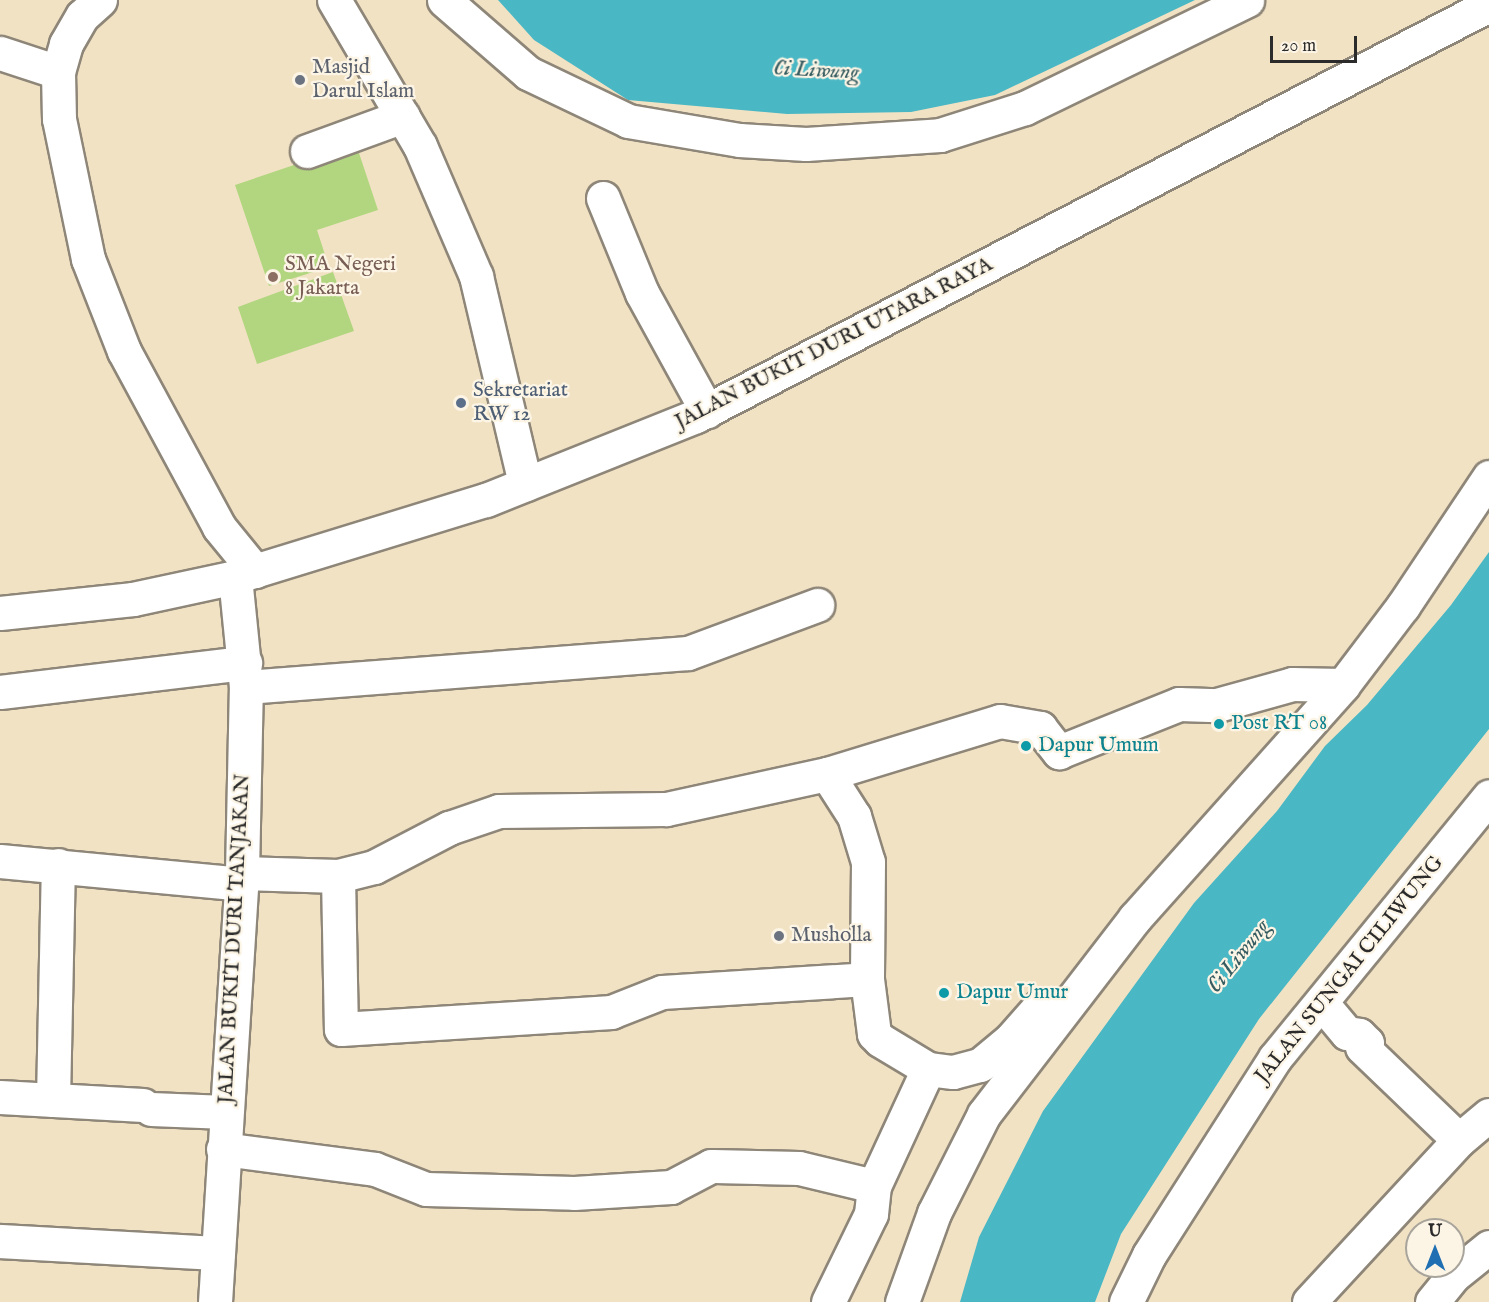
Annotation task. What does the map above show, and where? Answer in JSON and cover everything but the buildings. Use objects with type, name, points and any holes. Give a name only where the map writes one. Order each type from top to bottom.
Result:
[{"type":"street","points":[[100,0],[77,26],[66,44],[58,72],[59,119],[88,259],[124,351],[152,378],[219,527],[245,574]]},
{"type":"street","points":[[334,0],[420,146],[476,276],[525,484]]},
{"type":"street","points":[[444,0],[528,73],[628,121],[739,140],[806,144],[940,135],[1025,108],[1247,0]]},
{"type":"street","name":"JALAN BUKIT DURI UTARA RAYA","points":[[0,613],[133,598],[245,574],[486,500],[707,411],[1489,5]]},
{"type":"street","points":[[0,53],[58,72]]},
{"type":"street","points":[[307,151],[403,116]]},
{"type":"street","points":[[603,198],[642,293],[707,411]]},
{"type":"street","points":[[903,1302],[934,1213],[984,1113],[1135,918],[1343,685],[1436,559],[1489,477]]},
{"type":"street","name":"JALAN BUKIT DURI TANJAKAN","points":[[215,1302],[242,878],[246,675],[245,574]]},
{"type":"street","points":[[0,692],[246,675],[688,653],[818,605]]},
{"type":"street","points":[[0,861],[242,878],[338,876],[374,867],[449,828],[499,810],[666,809],[827,774],[1000,721],[1040,728],[1059,752],[1179,704],[1217,705],[1292,684],[1343,685]]},
{"type":"street","points":[[827,774],[854,816],[868,862],[867,979],[874,1034],[889,1048],[928,1069],[953,1072],[980,1065],[1011,1039],[1036,1008],[1063,992]]},
{"type":"street","name":"JALAN SUNGAI CILIWUNG","points":[[1126,1302],[1149,1255],[1275,1058],[1489,797]]},
{"type":"street","points":[[53,1100],[58,865]]},
{"type":"street","points":[[338,876],[341,1029],[611,1012],[662,992],[867,979]]},
{"type":"street","points":[[1325,1006],[1347,1033],[1359,1035],[1366,1043],[1362,1047],[1459,1140]]},
{"type":"street","points":[[828,1302],[872,1214],[874,1186],[928,1069]]},
{"type":"street","points":[[0,1097],[226,1112]]},
{"type":"street","points":[[1309,1302],[1459,1140],[1489,1115]]},
{"type":"street","points":[[223,1149],[375,1169],[426,1189],[574,1192],[671,1187],[711,1166],[799,1168],[874,1186]]},
{"type":"street","points":[[0,1241],[218,1253]]},
{"type":"street","points":[[1432,1302],[1453,1276],[1489,1247]]},
{"type":"green space","points":[[356,144],[378,210],[317,230],[329,267],[269,286],[235,185]]},
{"type":"green space","points":[[333,272],[354,331],[257,364],[238,307]]},
{"type":"water","name":"Ci Liwung","points":[[498,0],[1195,0],[995,95],[911,112],[787,114],[628,100],[534,40]]},
{"type":"water","name":"Ci Liwung","points":[[1489,552],[1489,729],[1259,1019],[1121,1234],[1095,1302],[960,1302],[979,1237],[1043,1111],[1194,903],[1277,811],[1325,746],[1367,705],[1451,605]]},
{"type":"place","name":"Masjid Darul Islam","points":[[300,80]]},
{"type":"place","name":"SMA Negeri 8 Jakarta","points":[[273,277]]},
{"type":"place","name":"Sekretariat RW 12","points":[[461,403]]},
{"type":"place","name":"Post RT 08","points":[[1219,724]]},
{"type":"place","name":"Dapur Umum","points":[[1026,746]]},
{"type":"place","name":"Musholla","points":[[779,936]]},
{"type":"place","name":"Dapur Umur","points":[[944,993]]}]
